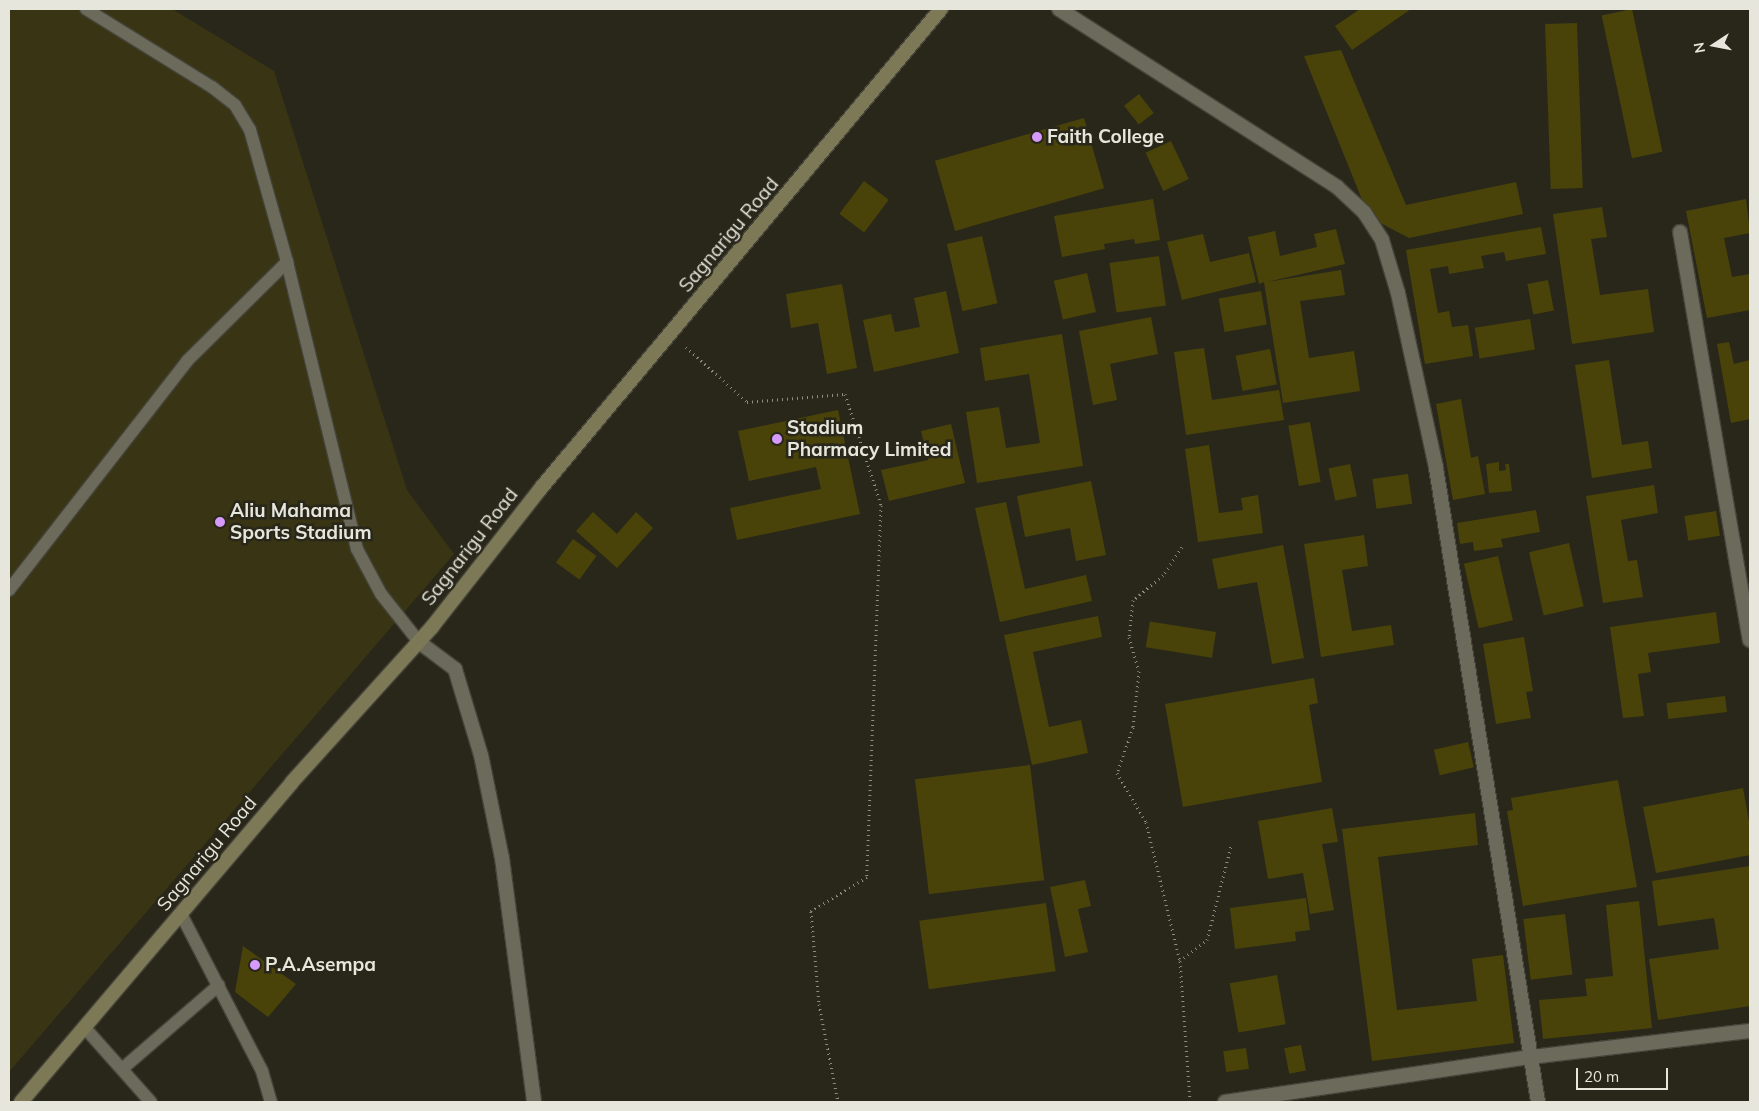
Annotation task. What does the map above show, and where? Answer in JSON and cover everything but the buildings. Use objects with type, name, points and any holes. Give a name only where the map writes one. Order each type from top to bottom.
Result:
[{"type":"main road","name":"Sagnarigu Road","points":[[21,1102],[86,1028],[292,782],[419,642],[540,488],[941,9]]},
{"type":"street","points":[[1059,9],[1337,187],[1364,212],[1382,240],[1398,293],[1436,468],[1538,1102]]},
{"type":"street","points":[[1680,232],[1750,640]]},
{"type":"street","points":[[419,642],[455,669],[481,755],[502,858],[534,1102]]},
{"type":"street","points":[[1226,1102],[1532,1057],[1750,1031]]},
{"type":"lane","points":[[86,9],[212,87],[235,105],[250,130],[287,262],[357,549],[381,594],[419,642]]},
{"type":"lane","points":[[9,590],[187,361],[287,262]]},
{"type":"lane","points":[[181,914],[220,985],[262,1072],[270,1102]]},
{"type":"lane","points":[[122,1069],[220,985]]},
{"type":"lane","points":[[86,1028],[151,1102]]},
{"type":"path","points":[[670,334],[747,402],[845,394],[881,505],[867,877],[811,911],[820,1004],[838,1102]]},
{"type":"path","points":[[1182,547],[1163,575],[1133,600],[1129,637],[1139,671],[1133,727],[1117,773],[1146,822],[1180,962],[1190,1102]]},
{"type":"path","points":[[1180,962],[1207,940],[1231,846]]},
{"type":"shaded area","name":"Aliu Mahama Sports Stadium","points":[[9,9],[172,9],[274,71],[407,490],[454,554],[9,1072]]},
{"type":"place","name":"Faith College","points":[[1037,137]]},
{"type":"place","name":"Stadium Pharmacy Limited","points":[[777,439]]},
{"type":"place","name":"Aliu Mahama Sports Stadium","points":[[220,522]]},
{"type":"place","name":"P.A.Asempa","points":[[255,965]]}]
